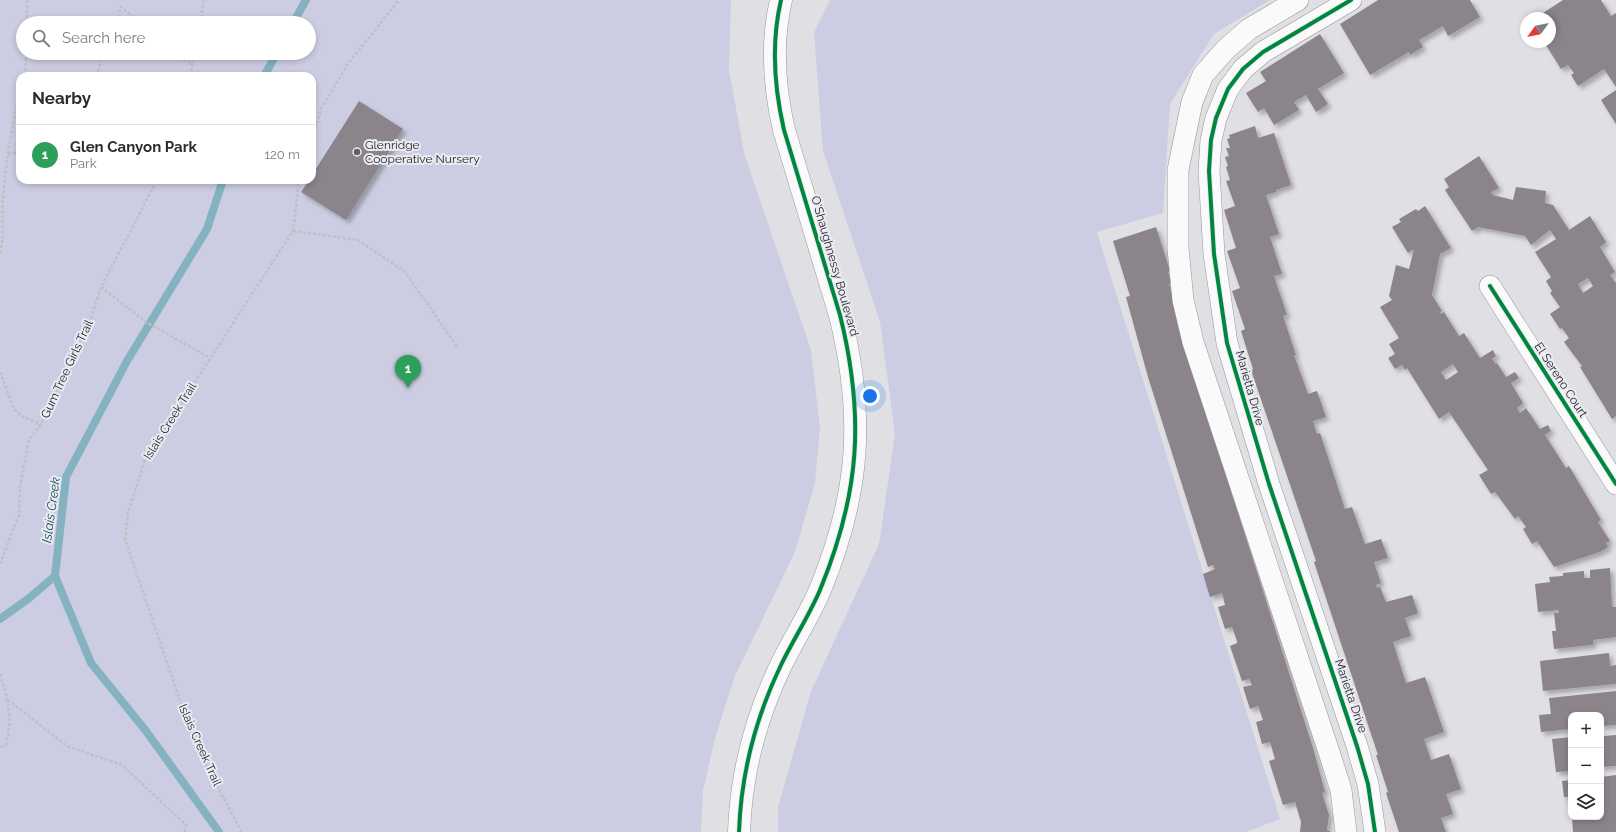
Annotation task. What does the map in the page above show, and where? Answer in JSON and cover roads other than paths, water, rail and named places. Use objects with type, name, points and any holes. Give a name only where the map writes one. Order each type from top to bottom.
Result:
[{"type":"main road","name":"O'Shaughnessy Boulevard","points":[[739,832],[745,775],[760,720],[781,665],[809,613],[829,564],[846,508],[856,451],[855,398],[847,344],[840,315],[784,130],[777,102],[774,75],[775,46],[781,0]]},
{"type":"street","points":[[1298,0],[1249,29],[1225,50],[1203,75],[1192,102],[1178,170],[1178,248],[1183,300],[1193,342],[1330,754],[1341,790],[1346,832]]},
{"type":"street","name":"Marietta Drive","points":[[1351,0],[1263,52],[1243,69],[1228,89],[1216,118],[1211,140],[1209,171],[1214,254],[1227,343],[1269,484],[1357,746],[1368,784],[1375,832]]},
{"type":"street","name":"El Sereno Court","points":[[1490,286],[1616,484]]},
{"type":"waterway","name":"Islais Creek","points":[[297,16],[306,0]]},
{"type":"waterway","name":"Islais Creek","points":[[266,72],[273,60]]},
{"type":"waterway","name":"Islais Creek","points":[[219,832],[146,731],[91,663],[55,576],[66,477],[127,361],[207,229],[222,184]]},
{"type":"waterway","points":[[0,619],[28,599],[55,576]]},
{"type":"place","name":"Glenridge Cooperative Nursery","points":[[357,152]]},
{"type":"place","name":"Glen Canyon Park","points":[[408,388]]}]
